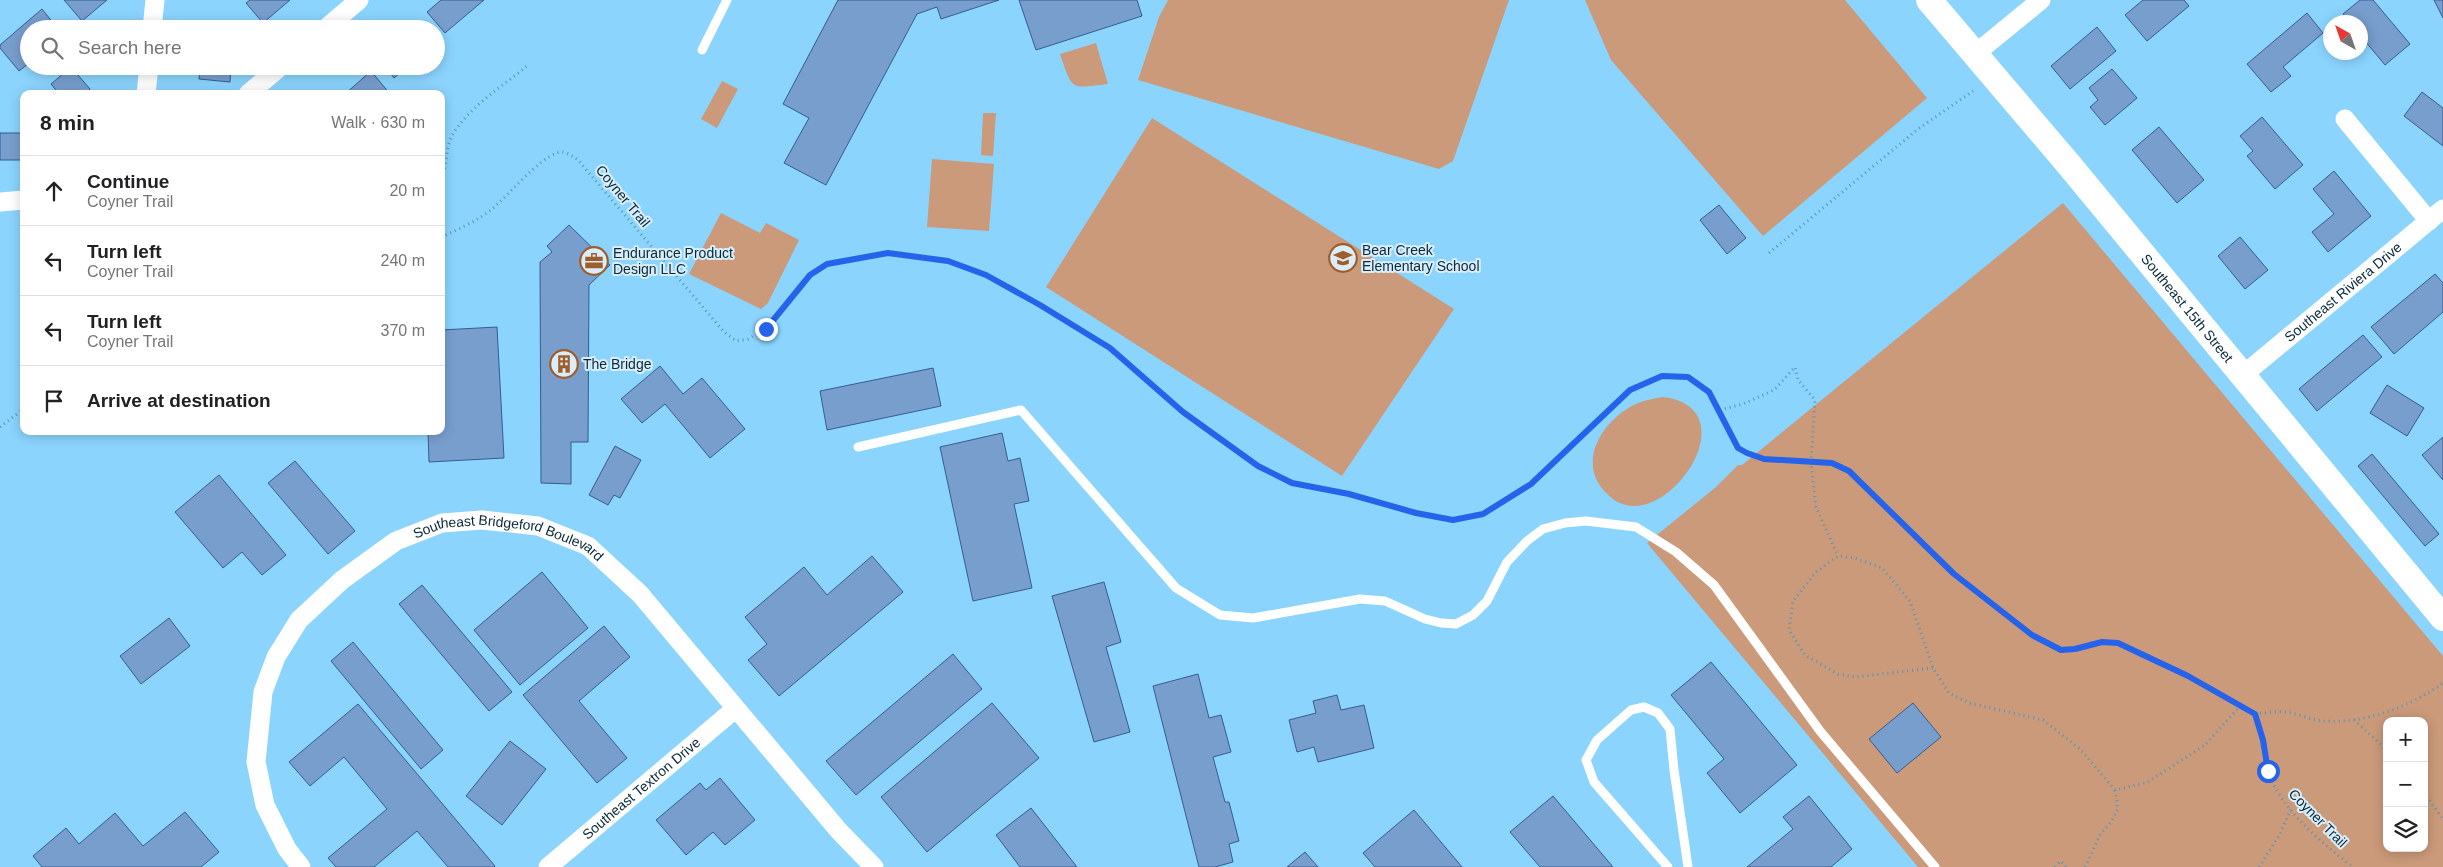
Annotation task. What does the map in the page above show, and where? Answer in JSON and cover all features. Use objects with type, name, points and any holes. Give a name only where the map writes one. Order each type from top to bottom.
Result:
[{"type":"main road","name":"Southeast 15th Street","points":[[1929,0],[2243,375],[2443,618]]},
{"type":"street","points":[[153,20],[155,0]]},
{"type":"street","points":[[336,20],[359,0]]},
{"type":"street","points":[[1975,54],[2041,0]]},
{"type":"street","points":[[146,90],[148,75]]},
{"type":"street","points":[[253,90],[270,75]]},
{"type":"street","points":[[2345,119],[2436,215]]},
{"type":"street","points":[[0,202],[20,200]]},
{"type":"street","name":"Southeast Riviera Drive","points":[[2243,375],[2436,215]]},
{"type":"street","name":"Southeast Bridgeford Boulevard","points":[[301,867],[287,849],[265,805],[256,762],[262,692],[276,657],[299,620],[342,580],[396,540],[442,523],[482,520],[538,526],[588,546],[640,594],[839,831],[874,867]]},
{"type":"street","name":"Southeast Textron Drive","points":[[548,867],[735,709]]},
{"type":"lane","points":[[702,50],[727,0]]},
{"type":"lane","points":[[858,447],[1021,410],[1176,588],[1220,615],[1253,618],[1360,599],[1386,600],[1426,619],[1456,624],[1473,615],[1487,601],[1507,562],[1527,541],[1543,529],[1566,523],[1586,521],[1636,527],[1676,552],[1714,585],[1820,732],[1935,867]]},
{"type":"lane","points":[[1668,867],[1594,782],[1586,760],[1597,740],[1631,710],[1644,707],[1658,713],[1670,729],[1688,867]]},
{"type":"path","points":[[445,169],[447,153],[453,134],[473,111],[527,66]]},
{"type":"path","points":[[1769,253],[1918,129],[1973,91]]},
{"type":"path","name":"Coyner Trail","points":[[445,235],[471,224],[491,209],[547,158],[559,152],[569,154],[578,160],[724,332],[736,341],[748,339],[766,329],[810,275],[827,264],[888,253],[948,261],[986,275],[1040,305],[1110,348],[1183,412],[1258,466],[1292,483],[1349,494],[1416,513],[1453,520],[1483,514],[1531,484],[1630,390],[1662,376],[1688,377],[1709,392],[1738,448],[1764,459],[1832,463],[1849,471],[1954,574],[2032,635],[2061,650],[2075,649],[2102,642],[2118,643],[2188,676],[2255,714],[2263,740],[2268,771],[2280,798],[2332,851],[2353,867]]},
{"type":"path","points":[[1720,410],[1743,404],[1774,390],[1795,367],[1798,380],[1815,400],[1811,463],[1816,507],[1838,556]]},
{"type":"path","points":[[0,427],[20,412]]},
{"type":"path","points":[[1933,668],[1855,677],[1838,674],[1805,655],[1789,630],[1793,601],[1816,572],[1838,556],[1855,558],[1882,568],[1910,601],[1933,668],[1949,693],[1969,703],[2044,720],[2080,749],[2115,790],[2118,809],[2111,822],[2100,835],[2085,867]]},
{"type":"path","points":[[2255,714],[2286,712],[2317,720],[2354,720],[2406,704],[2428,694],[2443,683]]},
{"type":"path","points":[[2115,790],[2146,783],[2205,745],[2241,705]]},
{"type":"path","points":[[2354,720],[2383,746]]},
{"type":"path","points":[[2428,798],[2443,819]]},
{"type":"path","points":[[2259,867],[2280,834],[2291,810]]},
{"type":"path","points":[[2055,867],[2062,861],[2066,867]]},
{"type":"shaded area","points":[[1168,0],[1509,0],[1453,161],[1439,169],[1138,80],[1159,17]]},
{"type":"shaded area","points":[[1585,0],[1845,0],[1927,98],[1763,236],[1611,60]]},
{"type":"shaded area","points":[[1096,43],[1108,84],[1075,85],[1068,75],[1060,54]]},
{"type":"shaded area","points":[[722,81],[738,89],[717,128],[701,119]]},
{"type":"shaded area","points":[[983,113],[996,113],[993,156],[981,155]]},
{"type":"shaded area","points":[[1152,118],[1454,309],[1342,476],[1046,287]]},
{"type":"shaded area","points":[[932,159],[994,164],[989,231],[927,227]]},
{"type":"shaded area","points":[[2063,203],[2443,656],[2443,867],[1918,867],[1647,543],[1716,487],[1738,465],[1742,465]]},
{"type":"shaded area","points":[[721,213],[760,233],[766,223],[799,240],[768,303],[761,309],[689,274]]},
{"type":"shaded area","points":[[1663,397],[1689,406],[1700,423],[1700,444],[1691,466],[1675,486],[1655,501],[1633,506],[1613,499],[1601,488],[1595,476],[1594,450],[1608,426],[1618,416],[1630,407],[1650,399]]},
{"type":"building","points":[[64,0],[107,0],[83,20]]},
{"type":"building","points":[[250,0],[290,0],[267,20],[260,20],[246,3]]},
{"type":"building","points":[[441,0],[484,0],[445,33],[445,20],[434,20],[427,12]]},
{"type":"building","points":[[838,0],[999,0],[941,19],[937,7],[917,14],[826,185],[784,163],[809,118],[783,104]]},
{"type":"building","points":[[1019,0],[1137,0],[1142,16],[1036,50]]},
{"type":"building","points":[[2143,0],[2184,0],[2189,6],[2147,41],[2125,15]]},
{"type":"building","points":[[2360,0],[2373,0],[2410,44],[2385,65],[2368,45],[2368,15],[2343,14]]},
{"type":"building","points":[[2434,0],[2443,0],[2443,18]]},
{"type":"building","points":[[42,9],[51,20],[29,20]]},
{"type":"building","points":[[2307,13],[2323,33],[2283,67],[2291,76],[2271,92],[2247,64]]},
{"type":"building","points":[[2097,27],[2116,51],[2070,89],[2051,66]]},
{"type":"building","points":[[20,28],[19,71],[0,48],[0,45]]},
{"type":"building","points":[[2112,69],[2137,98],[2105,125],[2090,107],[2098,100],[2089,88]]},
{"type":"building","points":[[62,75],[78,75],[90,89],[56,90],[51,84]]},
{"type":"building","points":[[199,75],[230,75],[230,82],[199,79]]},
{"type":"building","points":[[366,75],[374,75],[387,90],[350,90]]},
{"type":"building","points":[[2422,92],[2443,108],[2443,146],[2404,116]]},
{"type":"building","points":[[2262,117],[2303,165],[2275,189],[2247,156],[2253,151],[2240,136]]},
{"type":"building","points":[[2159,127],[2204,180],[2177,203],[2132,150]]},
{"type":"building","points":[[0,133],[20,133],[20,160],[0,160]]},
{"type":"building","points":[[2334,171],[2371,216],[2328,252],[2312,232],[2334,214],[2313,189]]},
{"type":"building","points":[[1719,205],[1746,238],[1727,254],[1700,220]]},
{"type":"building","name":"The Bridge","points":[[569,225],[610,265],[589,285],[588,442],[571,442],[571,484],[541,483],[540,262],[552,252],[547,246]]},
{"type":"building","points":[[2240,237],[2268,270],[2245,289],[2218,256]]},
{"type":"building","points":[[2435,274],[2443,283],[2443,312],[2394,354],[2371,327]]},
{"type":"building","points":[[497,327],[504,458],[429,462],[428,435],[445,435],[445,330]]},
{"type":"building","points":[[2363,335],[2382,357],[2317,411],[2299,389]]},
{"type":"building","points":[[660,366],[683,394],[702,378],[745,429],[710,458],[665,404],[642,423],[621,399]]},
{"type":"building","points":[[933,368],[941,406],[827,430],[820,391]]},
{"type":"building","points":[[2387,385],[2424,408],[2407,436],[2370,413]]},
{"type":"building","points":[[1002,433],[1008,461],[1020,458],[1029,501],[1014,504],[1032,588],[973,601],[940,447]]},
{"type":"building","points":[[2443,437],[2443,480],[2422,455]]},
{"type":"building","points":[[615,446],[641,460],[620,498],[614,495],[608,505],[589,495]]},
{"type":"building","points":[[2372,454],[2439,534],[2425,546],[2358,466]]},
{"type":"building","points":[[295,461],[355,531],[328,554],[268,483]]},
{"type":"building","points":[[219,475],[286,555],[262,575],[242,552],[223,568],[175,512]]},
{"type":"building","points":[[872,556],[903,592],[779,696],[748,660],[767,644],[745,617],[804,567],[827,595]]},
{"type":"building","points":[[542,572],[588,628],[520,685],[474,630]]},
{"type":"building","points":[[1104,582],[1121,642],[1106,647],[1130,732],[1094,742],[1052,596]]},
{"type":"building","points":[[422,585],[512,692],[489,711],[399,604]]},
{"type":"building","points":[[169,618],[190,646],[141,684],[120,656]]},
{"type":"building","points":[[604,626],[630,657],[579,701],[627,758],[597,783],[523,695]]},
{"type":"building","points":[[353,642],[443,750],[421,769],[331,661]]},
{"type":"building","points":[[953,654],[982,689],[856,795],[826,761]]},
{"type":"building","points":[[1711,662],[1797,765],[1740,813],[1707,773],[1724,759],[1671,695]]},
{"type":"building","points":[[1198,674],[1209,718],[1221,715],[1231,752],[1213,757],[1225,802],[1229,802],[1239,841],[1229,844],[1233,862],[1215,867],[1199,867],[1153,686]]},
{"type":"building","points":[[1337,695],[1341,710],[1364,705],[1374,748],[1318,762],[1314,747],[1297,752],[1289,720],[1316,713],[1313,701]]},
{"type":"building","points":[[992,703],[1039,758],[927,852],[881,797]]},
{"type":"building","points":[[1913,703],[1941,737],[1897,773],[1869,739]]},
{"type":"building","points":[[358,704],[495,866],[448,867],[417,831],[374,867],[336,867],[328,858],[387,809],[344,757],[310,786],[289,762]]},
{"type":"building","points":[[510,741],[546,769],[502,825],[466,796]]},
{"type":"building","points":[[720,778],[755,820],[725,845],[713,832],[686,855],[656,820],[700,783],[706,790]]},
{"type":"building","points":[[1553,796],[1613,867],[1540,867],[1510,832]]},
{"type":"building","points":[[1809,796],[1852,849],[1831,867],[1747,867],[1793,829],[1783,817]]},
{"type":"building","points":[[1031,808],[1077,867],[1020,867],[996,835]]},
{"type":"building","points":[[1414,810],[1462,867],[1375,867],[1363,853]]},
{"type":"building","points":[[185,812],[219,852],[201,867],[42,867],[33,856],[66,828],[79,844],[115,813],[143,846]]},
{"type":"building","points":[[1305,852],[1318,867],[1287,867]]},
{"type":"place","name":"Bear Creek Elementary School","points":[[1343,258]]},
{"type":"place","name":"Endurance Product Design LLC","points":[[594,261]]},
{"type":"place","name":"The Bridge","points":[[564,364]]},
{"type":"route","points":[[766,329],[810,275],[827,264],[888,253],[948,261],[986,275],[1040,305],[1110,348],[1183,412],[1258,466],[1292,483],[1349,494],[1416,513],[1453,520],[1483,514],[1531,484],[1630,390],[1662,376],[1688,377],[1709,392],[1738,448],[1764,459],[1832,463],[1849,471],[1916,539],[1954,574],[2032,635],[2061,650],[2075,649],[2102,642],[2118,643],[2188,676],[2255,714],[2263,740],[2268,771]]}]
